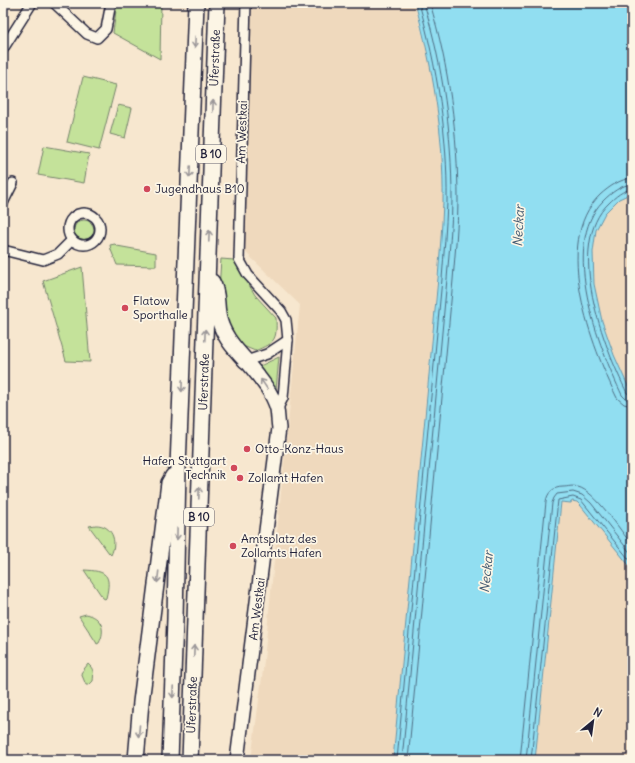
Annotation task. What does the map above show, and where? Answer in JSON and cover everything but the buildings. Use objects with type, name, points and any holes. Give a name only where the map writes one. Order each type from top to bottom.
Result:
[{"type":"highway","name":"Uferstraße","points":[[170,760],[178,467],[196,3]]},
{"type":"highway","name":"Uferstraße","points":[[190,760],[216,3]]},
{"type":"highway","name":"B 10","points":[[207,274],[216,288],[218,314],[221,328],[234,348],[246,361]]},
{"type":"highway","name":"B 10","points":[[136,760],[141,702],[169,483],[178,467]]},
{"type":"main road","name":"Am Westkai","points":[[237,760],[279,428],[277,410],[272,397],[264,383],[246,361]]},
{"type":"street","points":[[3,49],[32,3]]},
{"type":"street","points":[[54,3],[87,34],[98,38],[106,29],[111,3]]},
{"type":"street","name":"Am Westkai","points":[[246,3],[239,259],[248,275],[281,311],[286,320],[288,340],[283,398],[277,410]]},
{"type":"street","points":[[3,203],[13,183]]},
{"type":"street","points":[[3,250],[43,260],[58,254],[72,240]]},
{"type":"street","points":[[246,361],[267,354],[288,340]]},
{"type":"shaded area","points":[[240,3],[414,3],[429,60],[437,108],[442,166],[443,201],[441,237],[393,760],[251,760],[263,670],[300,305],[234,241]]},
{"type":"shaded area","points":[[632,193],[632,395],[614,355],[602,321],[594,284],[593,252],[596,230],[605,213],[619,199]]},
{"type":"shaded area","points":[[572,501],[577,502],[581,506],[632,569],[632,760],[535,760],[561,502],[571,503]]},
{"type":"green space","points":[[117,3],[161,3],[160,59],[113,33]]},
{"type":"green space","points":[[83,77],[116,85],[99,150],[67,142]]},
{"type":"green space","points":[[118,105],[132,108],[125,138],[110,134]]},
{"type":"green space","points":[[44,146],[89,154],[84,183],[38,175]]},
{"type":"green space","points":[[80,220],[88,220],[94,226],[94,234],[88,240],[80,240],[74,234],[74,226]]},
{"type":"green space","points":[[115,244],[117,246],[156,253],[156,266],[117,265],[110,245]]},
{"type":"green space","points":[[221,259],[234,260],[255,295],[276,318],[276,332],[273,340],[271,343],[255,351],[236,343],[223,319],[219,290]]},
{"type":"green space","points":[[82,267],[90,362],[66,361],[43,281]]},
{"type":"green space","points":[[279,357],[276,390],[260,366]]},
{"type":"green space","points":[[89,526],[102,526],[110,531],[114,539],[111,555]]},
{"type":"green space","points":[[84,570],[98,571],[106,575],[108,590],[105,599],[103,598]]},
{"type":"green space","points":[[86,614],[96,618],[101,625],[101,638],[97,644],[79,616]]},
{"type":"green space","points":[[88,664],[92,670],[93,681],[89,685],[86,685],[81,673]]},
{"type":"water","name":"Neckar","points":[[415,3],[632,3],[632,193],[619,199],[605,213],[596,230],[593,252],[594,284],[602,321],[614,355],[632,395],[632,569],[577,502],[561,502],[535,760],[393,760],[438,278],[443,202],[442,152],[436,101],[427,52]]},
{"type":"place","name":"Jugendhaus B10","points":[[147,189]]},
{"type":"place","name":"Flatow Sporthalle","points":[[125,308]]},
{"type":"place","name":"Otto-Konz-Haus","points":[[247,449]]},
{"type":"place","name":"Hafen Stuttgart Technik","points":[[234,468]]},
{"type":"place","name":"Zollamt Hafen","points":[[240,478]]},
{"type":"place","name":"Amtsplatz des Zollamts Hafen","points":[[233,546]]}]
